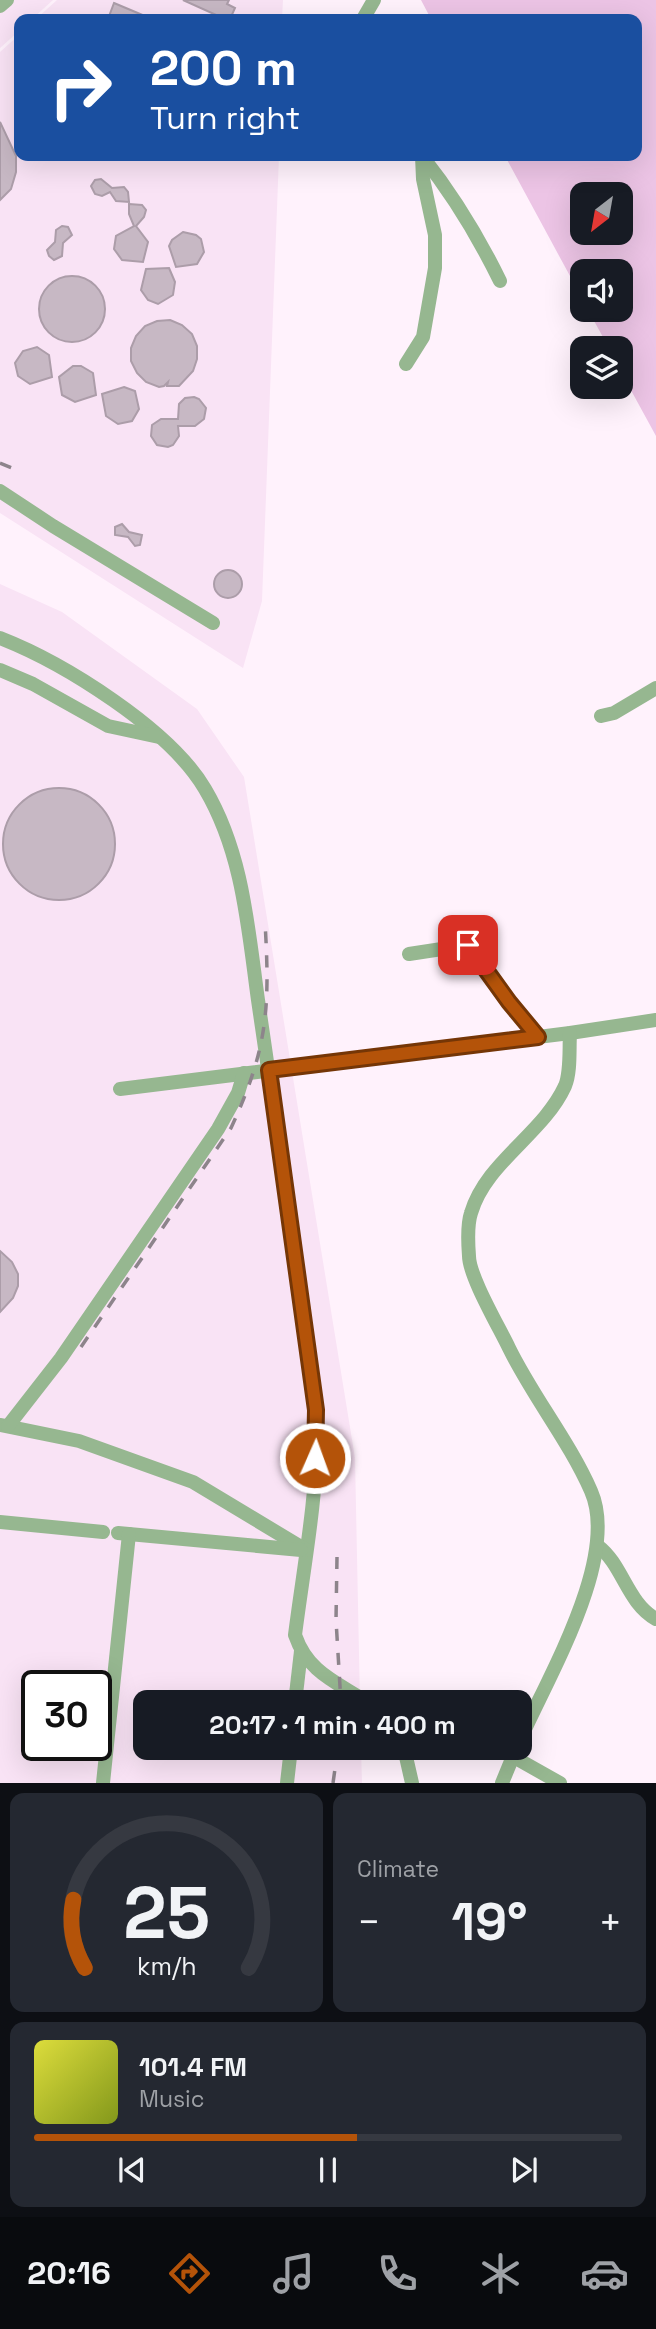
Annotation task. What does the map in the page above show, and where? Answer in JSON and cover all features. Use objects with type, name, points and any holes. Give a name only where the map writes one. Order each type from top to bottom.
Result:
[{"type":"street","points":[[0,6],[7,0]]},
{"type":"street","points":[[406,363],[423,337],[435,268],[435,235],[423,179],[422,161]]},
{"type":"street","points":[[426,161],[473,228],[500,281]]},
{"type":"street","points":[[0,491],[213,623]]},
{"type":"street","points":[[0,638],[46,660],[130,712],[163,738],[204,786],[222,820],[236,858],[269,1070],[316,1410],[317,1438],[295,1635],[301,1651],[314,1669],[347,1690]]},
{"type":"street","points":[[0,670],[33,684],[108,726],[163,738]]},
{"type":"street","points":[[601,716],[614,713],[656,688]]},
{"type":"street","points":[[409,954],[451,945],[468,945],[538,1037]]},
{"type":"street","points":[[120,1089],[656,1020]]},
{"type":"street","points":[[532,1714],[583,1602],[598,1546],[598,1520],[592,1492],[525,1381],[468,1259],[470,1215],[493,1174],[551,1110],[567,1083],[570,1033]]},
{"type":"street","points":[[244,1073],[238,1093],[218,1129],[69,1347],[4,1425],[79,1441],[193,1482],[306,1550]]},
{"type":"street","points":[[0,1522],[103,1532]]},
{"type":"street","points":[[103,1783],[124,1534],[306,1550]]},
{"type":"street","points":[[598,1546],[609,1555],[646,1613],[656,1619]]},
{"type":"street","points":[[296,1690],[301,1651]]},
{"type":"street","points":[[287,1783],[289,1760]]},
{"type":"street","points":[[407,1760],[412,1783]]},
{"type":"street","points":[[502,1783],[511,1760]]},
{"type":"street","points":[[526,1760],[559,1783]]},
{"type":"shaded area","points":[[0,0],[53,0],[38,14],[14,14],[14,35],[0,48]]},
{"type":"shaded area","points":[[57,0],[283,0],[282,14],[42,14]]},
{"type":"shaded area","points":[[421,0],[656,0],[656,436],[633,394],[633,336],[602,336],[595,322],[633,322],[633,259],[570,259],[570,276],[508,161],[642,161],[642,14],[428,14]]},
{"type":"shaded area","points":[[14,39],[14,161],[279,161],[262,601],[243,668],[0,513],[0,52]]},
{"type":"shaded area","points":[[0,584],[62,612],[197,709],[244,777],[355,1458],[360,1690],[133,1690],[133,1760],[361,1760],[362,1783],[0,1783]]},
{"type":"building","points":[[183,0],[229,0],[227,4],[235,8],[232,14],[214,14]]},
{"type":"building","points":[[114,3],[140,14],[110,14]]},
{"type":"building","points":[[0,122],[14,152],[16,172],[11,189],[0,200]]},
{"type":"building","points":[[101,179],[112,188],[124,187],[128,192],[129,202],[116,201],[110,192],[102,196],[95,194],[91,186],[95,180]]},
{"type":"building","points":[[129,204],[142,205],[146,210],[136,226],[148,242],[143,262],[122,260],[114,249],[116,236],[134,226],[129,214]]},
{"type":"building","points":[[62,226],[68,227],[72,235],[63,243],[62,256],[54,260],[47,250],[55,242],[56,230]]},
{"type":"building","points":[[183,232],[201,239],[204,252],[197,264],[176,267],[169,246],[172,240]]},
{"type":"building","points":[[169,268],[175,282],[173,295],[158,304],[148,300],[141,290],[146,269]]},
{"type":"building","points":[[72,276],[85,278],[100,291],[105,309],[103,322],[90,337],[72,342],[59,340],[44,327],[39,309],[41,296],[54,281]]},
{"type":"building","points":[[170,320],[182,325],[192,334],[197,346],[197,359],[193,371],[179,386],[167,386],[168,382],[159,387],[146,382],[137,373],[131,361],[131,348],[136,336],[145,326]]},
{"type":"building","points":[[37,347],[49,355],[52,377],[30,384],[18,376],[15,363],[23,351]]},
{"type":"building","points":[[73,366],[81,366],[93,373],[96,395],[75,402],[62,395],[59,377]]},
{"type":"building","points":[[124,387],[135,391],[139,409],[132,421],[118,424],[106,416],[102,394]]},
{"type":"building","points":[[194,397],[206,408],[204,419],[195,426],[178,426],[179,436],[173,445],[157,445],[151,436],[152,425],[161,419],[178,419],[179,404],[185,398]]},
{"type":"building","points":[[122,524],[129,532],[142,535],[140,545],[135,546],[128,537],[115,535],[115,527]]},
{"type":"building","points":[[228,570],[238,574],[242,584],[238,594],[228,598],[218,594],[214,584],[218,574]]},
{"type":"building","points":[[59,788],[80,792],[99,804],[111,823],[115,844],[111,865],[99,884],[80,896],[59,900],[38,896],[19,884],[7,865],[3,844],[7,823],[19,804],[38,792]]},
{"type":"building","points":[[0,1251],[12,1262],[18,1274],[18,1286],[13,1298],[0,1312]]},
{"type":"railway","points":[[0,463],[12,468]]},
{"type":"railway","points":[[81,1347],[231,1128],[253,1074],[264,1027],[267,979],[265,922]]},
{"type":"railway","points":[[337,1557],[336,1620],[340,1690]]},
{"type":"railway","points":[[333,1783],[336,1760]]},
{"type":"route","points":[[315,1458],[316,1410],[269,1070],[538,1037],[482,967],[468,945]]}]
